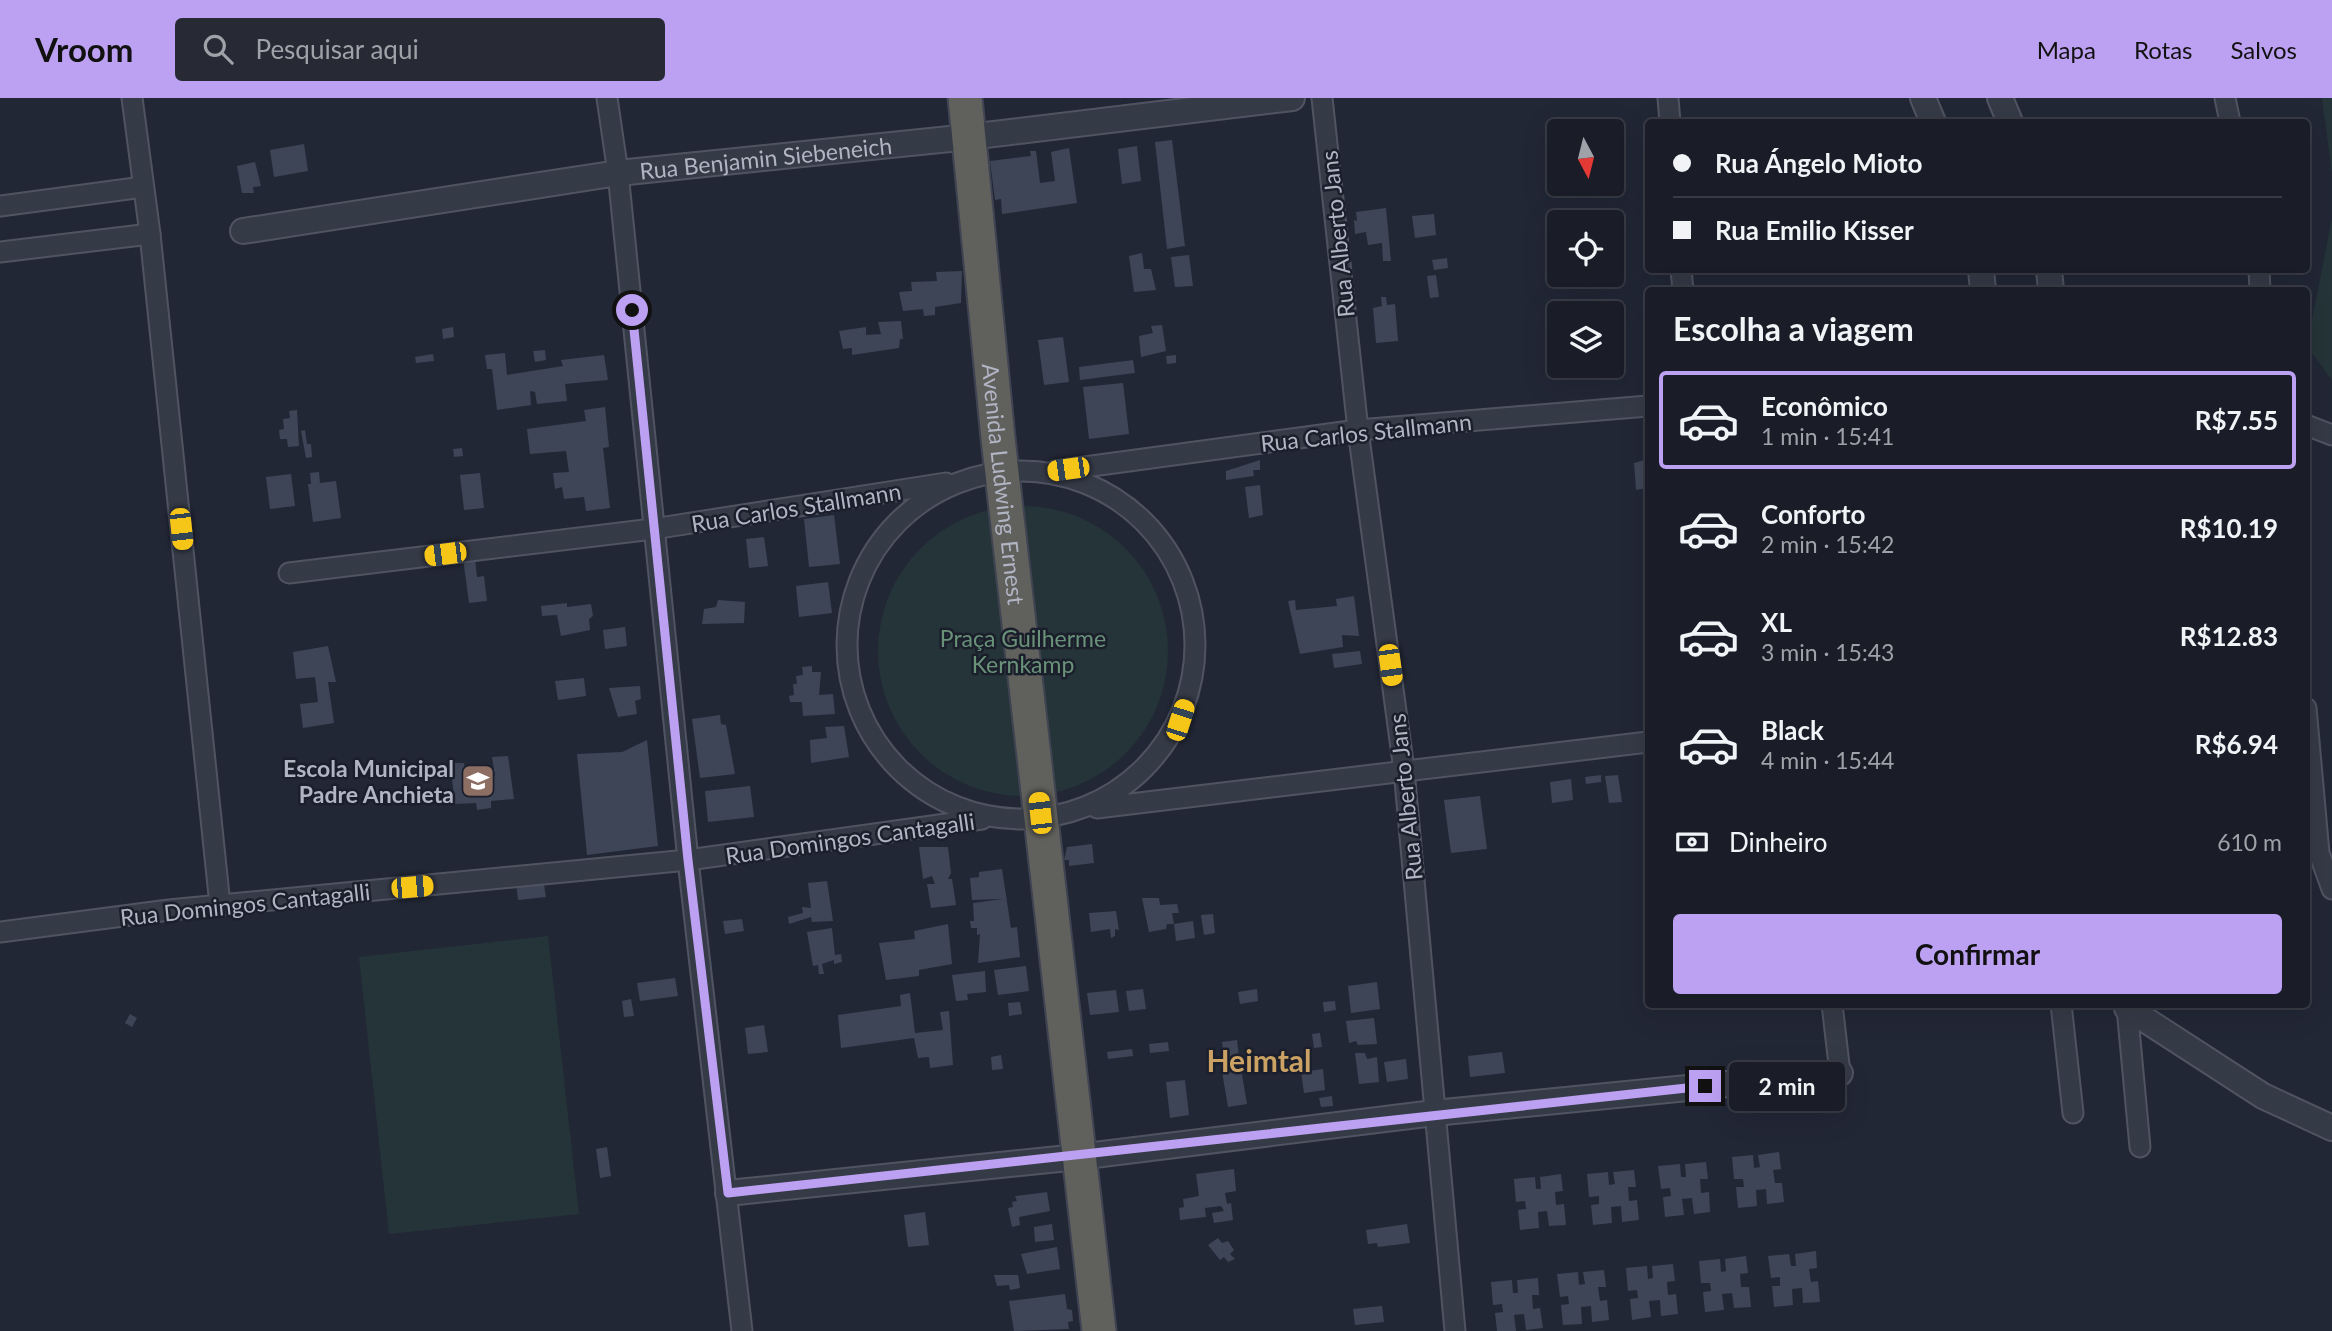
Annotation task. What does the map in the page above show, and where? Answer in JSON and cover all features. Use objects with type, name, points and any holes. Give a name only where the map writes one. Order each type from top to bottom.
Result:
[{"type":"highway","name":"Avenida Ludwing Ernest","points":[[970,98],[969,137],[1001,471],[1055,812],[1078,1157],[1099,1331]]},
{"type":"street","points":[[132,98],[150,234],[220,905]]},
{"type":"street","points":[[607,98],[618,173],[688,860],[742,1331]]},
{"type":"street","name":"Rua Benjamin Siebeneich","points":[[243,231],[618,173],[969,137],[1293,98]]},
{"type":"street","name":"Rua Alberto Jans","points":[[1322,98],[1358,430],[1404,770],[1455,1331]]},
{"type":"street","points":[[1668,98],[1670,119]]},
{"type":"street","points":[[2000,98],[2009,119]]},
{"type":"street","points":[[2225,98],[2230,119]]},
{"type":"street","points":[[0,206],[143,187]]},
{"type":"street","points":[[0,252],[150,234]]},
{"type":"street","name":"Rua Carlos Stallmann","points":[[1042,472],[1358,430],[1645,406]]},
{"type":"street","points":[[2310,427],[2332,435]]},
{"type":"street","points":[[990,818],[941,802],[911,783],[888,761],[867,731],[856,708],[845,653],[846,628],[859,577],[871,555],[906,514],[940,491],[1001,471],[1042,472],[1071,478],[1105,493],[1136,514],[1162,541],[1181,573],[1193,611],[1196,646],[1193,680],[1180,720],[1159,753],[1128,784],[1102,801],[1055,812]]},
{"type":"street","name":"Rua Carlos Stallmann","points":[[289,573],[653,529],[968,480]]},
{"type":"street","points":[[1055,812],[1645,742]]},
{"type":"street","points":[[2310,753],[2319,853],[2332,889]]},
{"type":"street","name":"Rua Domingos Cantagalli","points":[[0,932],[220,905],[688,860],[990,818],[1055,812]]},
{"type":"street","points":[[728,1193],[1078,1157],[1434,1113],[1840,1073],[1832,1008]]},
{"type":"street","points":[[2062,1008],[2073,1113]]},
{"type":"street","points":[[2127,1008],[2140,1147]]},
{"type":"street","points":[[2130,1008],[2263,1096],[2332,1128]]},
{"type":"green space","points":[[2322,98],[2332,98],[2332,174]]},
{"type":"green space","points":[[2332,218],[2332,380],[2310,350],[2310,331]]},
{"type":"green space","name":"Praça Guilherme Kernkamp","points":[[1023,506],[1051,509],[1078,517],[1104,530],[1126,548],[1144,570],[1157,596],[1165,623],[1168,651],[1165,679],[1157,706],[1144,732],[1126,754],[1104,772],[1078,785],[1051,793],[1023,796],[995,793],[968,785],[942,772],[920,754],[902,732],[889,706],[881,679],[878,651],[881,623],[889,596],[902,570],[920,548],[942,530],[968,517],[995,509]]},
{"type":"green space","points":[[548,936],[579,1214],[389,1234],[359,957]]},
{"type":"building","points":[[1172,140],[1185,246],[1167,249],[1155,142]]},
{"type":"building","points":[[304,144],[308,171],[274,177],[270,150]]},
{"type":"building","points":[[1137,146],[1141,181],[1122,184],[1118,149]]},
{"type":"building","points":[[1069,148],[1077,203],[1002,214],[1001,199],[995,200],[990,161],[1031,156],[1030,151],[1036,151],[1040,183],[1055,181],[1051,152]]},
{"type":"building","points":[[255,162],[261,186],[253,187],[254,193],[242,193],[237,166]]},
{"type":"building","points":[[1386,208],[1391,261],[1383,261],[1382,243],[1368,245],[1366,232],[1355,234],[1356,212]]},
{"type":"building","points":[[1434,214],[1436,235],[1415,238],[1412,216]]},
{"type":"building","points":[[1142,253],[1144,269],[1151,269],[1156,290],[1134,292],[1129,256]]},
{"type":"building","points":[[1189,255],[1193,286],[1175,287],[1171,257]]},
{"type":"building","points":[[1447,258],[1448,268],[1434,270],[1432,260]]},
{"type":"building","points":[[962,271],[961,303],[935,307],[935,315],[924,316],[923,309],[903,311],[899,292],[912,291],[911,282],[937,281],[936,272]]},
{"type":"building","points":[[1436,275],[1439,297],[1430,298],[1427,276]]},
{"type":"building","points":[[1381,297],[1386,297],[1387,305],[1395,304],[1398,341],[1376,343],[1373,308],[1382,306]]},
{"type":"building","points":[[901,321],[903,339],[900,339],[899,348],[852,355],[852,348],[843,349],[839,331],[866,327],[866,335],[881,334],[878,322]]},
{"type":"building","points":[[1162,325],[1166,351],[1141,357],[1139,336],[1153,333],[1151,326]]},
{"type":"building","points":[[453,327],[454,337],[443,339],[442,329]]},
{"type":"building","points":[[1063,337],[1069,382],[1044,385],[1038,340]]},
{"type":"building","points":[[545,350],[546,360],[535,362],[533,351]]},
{"type":"building","points":[[505,353],[507,375],[563,366],[561,360],[604,355],[608,380],[565,384],[567,401],[537,404],[535,392],[530,391],[531,405],[497,410],[492,369],[487,369],[485,355]]},
{"type":"building","points":[[433,354],[434,361],[416,363],[415,357]]},
{"type":"building","points":[[1176,355],[1176,363],[1167,364],[1166,356]]},
{"type":"building","points":[[1133,360],[1135,373],[1080,380],[1079,367]]},
{"type":"building","points":[[1123,383],[1129,434],[1089,439],[1083,387]]},
{"type":"building","points":[[605,407],[609,447],[603,448],[610,508],[586,511],[584,497],[564,499],[562,487],[555,489],[553,473],[569,472],[566,451],[530,454],[527,429],[586,421],[584,410]]},
{"type":"building","points":[[297,410],[299,446],[288,447],[287,439],[280,439],[279,430],[284,429],[283,419],[290,418],[289,411]]},
{"type":"building","points":[[305,430],[307,444],[311,444],[312,457],[306,458],[301,431]]},
{"type":"building","points":[[462,448],[463,456],[454,457],[453,449]]},
{"type":"building","points":[[1260,460],[1260,470],[1253,470],[1254,476],[1226,480],[1226,471]]},
{"type":"building","points":[[1645,460],[1645,488],[1636,490],[1634,463]]},
{"type":"building","points":[[319,472],[320,483],[336,481],[341,518],[313,522],[308,484],[311,484],[310,473]]},
{"type":"building","points":[[480,473],[484,508],[464,510],[460,475]]},
{"type":"building","points":[[291,474],[295,506],[270,509],[266,477]]},
{"type":"building","points":[[1260,485],[1263,515],[1249,518],[1245,487]]},
{"type":"building","points":[[834,515],[840,564],[809,567],[804,519]]},
{"type":"building","points":[[764,537],[768,566],[749,568],[746,539]]},
{"type":"building","points":[[463,558],[475,558],[477,577],[484,576],[487,601],[469,603]]},
{"type":"building","points":[[828,582],[832,613],[799,617],[796,586]]},
{"type":"building","points":[[1354,596],[1359,636],[1342,635],[1343,647],[1300,654],[1288,601],[1295,600],[1296,610],[1337,606],[1336,599]]},
{"type":"building","points":[[718,600],[745,602],[744,623],[702,624],[704,609],[716,607]]},
{"type":"building","points":[[567,603],[567,607],[591,604],[593,616],[589,619],[590,630],[561,636],[557,615],[542,616],[541,606]]},
{"type":"building","points":[[625,627],[627,646],[605,649],[603,630]]},
{"type":"building","points":[[328,646],[336,682],[328,682],[334,723],[303,728],[300,704],[318,702],[315,677],[296,679],[293,652]]},
{"type":"building","points":[[1360,651],[1362,664],[1334,668],[1332,654]]},
{"type":"building","points":[[812,666],[812,672],[821,672],[819,695],[833,694],[835,714],[803,716],[802,702],[790,702],[789,696],[794,695],[793,684],[797,684],[796,676],[803,675],[802,667]]},
{"type":"building","points":[[584,678],[586,696],[558,700],[555,681]]},
{"type":"building","points":[[640,686],[641,699],[635,701],[637,714],[618,717],[609,688]]},
{"type":"building","points":[[720,715],[721,724],[726,725],[735,774],[700,778],[692,719]]},
{"type":"building","points":[[844,726],[849,757],[811,763],[810,740],[827,738],[825,727]]},
{"type":"building","points":[[647,740],[658,846],[587,855],[577,754],[622,752]]},
{"type":"building","points":[[508,756],[514,799],[491,801],[491,808],[477,810],[476,803],[455,804],[450,763],[464,763],[467,780],[495,776],[492,757]]},
{"type":"building","points":[[1601,775],[1601,782],[1586,784],[1585,777]]},
{"type":"building","points":[[1618,775],[1622,802],[1609,803],[1605,776]]},
{"type":"building","points":[[1571,779],[1573,800],[1552,803],[1550,782]]},
{"type":"building","points":[[750,786],[754,817],[708,822],[705,791]]},
{"type":"building","points":[[1480,796],[1487,849],[1451,853],[1444,800]]},
{"type":"building","points":[[1092,844],[1094,863],[1069,866],[1069,860],[1064,860],[1067,847]]},
{"type":"building","points":[[919,847],[948,847],[951,873],[948,879],[952,879],[956,905],[931,908],[927,884],[935,884],[932,876],[923,879]]},
{"type":"building","points":[[1002,869],[1011,928],[1017,927],[1020,957],[978,963],[980,934],[977,935],[977,928],[971,928],[970,921],[974,921],[973,903],[1003,899],[972,900],[970,878],[979,877],[979,872]]},
{"type":"building","points":[[543,879],[546,897],[518,900],[516,882]]},
{"type":"building","points":[[827,881],[833,921],[812,922],[811,917],[789,924],[788,917],[803,913],[802,907],[811,908],[808,883]]},
{"type":"building","points":[[1142,898],[1159,898],[1160,905],[1177,904],[1179,913],[1172,913],[1174,924],[1167,924],[1166,929],[1149,932]]},
{"type":"building","points":[[1116,911],[1119,930],[1115,929],[1115,936],[1111,938],[1110,929],[1091,932],[1089,913]]},
{"type":"building","points":[[1213,914],[1215,933],[1204,935],[1201,915]]},
{"type":"building","points":[[742,919],[744,931],[725,934],[723,921]]},
{"type":"building","points":[[1193,921],[1195,938],[1176,941],[1174,924]]},
{"type":"building","points":[[948,924],[952,964],[919,970],[919,976],[886,980],[879,943],[915,939],[914,931]]},
{"type":"building","points":[[832,928],[835,955],[841,954],[842,962],[834,964],[834,960],[822,964],[824,974],[819,974],[818,965],[813,966],[807,932]]},
{"type":"building","points":[[1026,966],[1029,991],[998,995],[994,970]]},
{"type":"building","points":[[985,971],[986,992],[967,994],[968,1000],[956,1001],[952,975]]},
{"type":"building","points":[[675,978],[678,996],[640,1001],[637,983]]},
{"type":"building","points":[[1377,982],[1380,1009],[1351,1013],[1348,986]]},
{"type":"building","points":[[1143,989],[1146,1009],[1129,1011],[1126,991]]},
{"type":"building","points":[[1257,989],[1258,1001],[1240,1004],[1238,992]]},
{"type":"building","points":[[1116,990],[1119,1012],[1090,1015],[1087,993]]},
{"type":"building","points":[[910,993],[915,1033],[943,1030],[940,1012],[949,1011],[953,1065],[930,1068],[929,1057],[918,1058],[914,1038],[841,1048],[838,1015],[901,1006],[900,995]]},
{"type":"building","points":[[631,999],[634,1016],[624,1017],[622,1001]]},
{"type":"building","points":[[1335,1001],[1336,1010],[1324,1012],[1323,1002]]},
{"type":"building","points":[[1020,1002],[1022,1014],[1009,1016],[1008,1003]]},
{"type":"building","points":[[130,1014],[137,1018],[132,1027],[125,1023]]},
{"type":"building","points":[[1374,1018],[1377,1044],[1358,1045],[1356,1041],[1349,1043],[1346,1021]]},
{"type":"building","points":[[764,1025],[768,1052],[748,1054],[745,1028]]},
{"type":"building","points":[[1320,1033],[1322,1047],[1314,1048],[1312,1034]]},
{"type":"building","points":[[1237,1040],[1239,1057],[1224,1059],[1222,1042]]},
{"type":"building","points":[[1168,1042],[1169,1051],[1150,1053],[1149,1044]]},
{"type":"building","points":[[1132,1049],[1133,1056],[1108,1059],[1107,1052]]},
{"type":"building","points":[[1502,1052],[1505,1073],[1470,1077],[1468,1056]]},
{"type":"building","points":[[1355,1053],[1365,1053],[1367,1059],[1377,1057],[1379,1082],[1359,1084]]},
{"type":"building","points":[[1001,1055],[1003,1069],[992,1070],[991,1057]]},
{"type":"building","points":[[1406,1059],[1408,1079],[1387,1082],[1384,1062]]},
{"type":"building","points":[[1233,1062],[1234,1069],[1241,1069],[1247,1104],[1228,1107],[1222,1072],[1228,1069],[1226,1063]]},
{"type":"building","points":[[1323,1069],[1325,1090],[1304,1093],[1301,1072]]},
{"type":"building","points":[[1185,1080],[1189,1115],[1170,1118],[1166,1082]]},
{"type":"building","points":[[1332,1096],[1333,1106],[1321,1107],[1319,1098]]},
{"type":"building","points":[[607,1147],[611,1176],[600,1178],[596,1149]]},
{"type":"building","points":[[1779,1152],[1781,1169],[1773,1170],[1775,1183],[1782,1183],[1784,1202],[1767,1204],[1766,1189],[1756,1190],[1757,1206],[1738,1208],[1736,1187],[1744,1187],[1743,1179],[1734,1179],[1732,1157],[1753,1155],[1754,1168],[1760,1167],[1758,1155]]},
{"type":"building","points":[[1706,1162],[1708,1179],[1700,1179],[1701,1193],[1709,1192],[1710,1212],[1694,1214],[1692,1198],[1682,1199],[1684,1215],[1665,1217],[1663,1197],[1671,1196],[1670,1188],[1661,1189],[1658,1166],[1680,1164],[1681,1177],[1686,1177],[1685,1164]]},
{"type":"building","points":[[1234,1169],[1236,1191],[1225,1193],[1227,1204],[1231,1203],[1233,1220],[1214,1223],[1212,1213],[1224,1211],[1221,1206],[1205,1208],[1206,1217],[1180,1220],[1179,1208],[1184,1207],[1183,1199],[1199,1196],[1196,1174]]},
{"type":"building","points":[[1634,1170],[1636,1187],[1628,1187],[1629,1201],[1637,1200],[1639,1220],[1622,1222],[1621,1206],[1611,1207],[1612,1223],[1593,1225],[1591,1205],[1599,1204],[1599,1196],[1589,1197],[1587,1174],[1608,1172],[1609,1185],[1615,1184],[1613,1172]]},
{"type":"building","points":[[1561,1174],[1563,1191],[1555,1192],[1556,1205],[1564,1204],[1566,1225],[1549,1226],[1547,1211],[1538,1212],[1539,1228],[1520,1230],[1518,1210],[1526,1209],[1525,1201],[1516,1202],[1514,1179],[1535,1177],[1536,1189],[1541,1189],[1540,1177]]},
{"type":"building","points":[[1047,1192],[1050,1211],[1019,1217],[1020,1225],[1012,1227],[1008,1208],[1013,1207],[1012,1202],[1017,1201],[1015,1196]]},
{"type":"building","points":[[925,1212],[929,1245],[908,1247],[904,1215]]},
{"type":"building","points":[[1052,1224],[1054,1240],[1035,1242],[1034,1227]]},
{"type":"building","points":[[1407,1224],[1410,1243],[1378,1247],[1377,1243],[1368,1244],[1366,1230]]},
{"type":"building","points":[[1218,1238],[1222,1243],[1228,1241],[1234,1250],[1230,1254],[1235,1259],[1228,1262],[1224,1257],[1220,1260],[1208,1245]]},
{"type":"building","points":[[1057,1247],[1060,1269],[1027,1274],[1021,1254]]},
{"type":"building","points":[[1816,1251],[1817,1268],[1809,1269],[1811,1282],[1818,1281],[1820,1302],[1803,1303],[1802,1288],[1792,1289],[1793,1305],[1774,1307],[1772,1286],[1780,1286],[1780,1277],[1771,1278],[1768,1256],[1789,1254],[1791,1266],[1796,1266],[1795,1254]]},
{"type":"building","points":[[1746,1256],[1748,1273],[1740,1274],[1741,1287],[1749,1287],[1751,1307],[1734,1308],[1732,1293],[1722,1294],[1724,1310],[1705,1312],[1703,1292],[1711,1291],[1710,1283],[1701,1283],[1699,1261],[1720,1259],[1721,1272],[1726,1271],[1725,1259]]},
{"type":"building","points":[[1673,1264],[1675,1281],[1667,1282],[1668,1295],[1676,1294],[1678,1314],[1661,1316],[1660,1300],[1649,1301],[1651,1317],[1632,1320],[1630,1299],[1638,1298],[1637,1290],[1628,1291],[1626,1268],[1647,1266],[1648,1279],[1653,1278],[1652,1266]]},
{"type":"building","points":[[1604,1270],[1606,1287],[1598,1287],[1600,1301],[1607,1300],[1609,1320],[1592,1322],[1591,1306],[1581,1307],[1582,1324],[1563,1325],[1561,1305],[1569,1304],[1568,1296],[1560,1297],[1557,1274],[1578,1272],[1579,1285],[1585,1284],[1583,1272]]},
{"type":"building","points":[[994,1275],[1018,1275],[1020,1288],[1010,1290],[1009,1285],[997,1286]]},
{"type":"building","points":[[1538,1278],[1539,1295],[1532,1295],[1533,1309],[1540,1308],[1543,1328],[1526,1330],[1524,1314],[1514,1315],[1516,1331],[1497,1331],[1495,1313],[1503,1312],[1502,1304],[1493,1305],[1491,1282],[1512,1280],[1513,1293],[1518,1293],[1517,1280]]},
{"type":"building","points":[[1065,1294],[1067,1309],[1072,1310],[1073,1321],[1068,1322],[1069,1329],[1014,1331],[1009,1301]]},
{"type":"building","points":[[1382,1306],[1384,1322],[1355,1325],[1353,1309]]},
{"type":"place","name":"Escola Municipal Padre Anchieta","points":[[478,781]]},
{"type":"district","name":"Heimtal","points":[[1259,1060]]},
{"type":"route","points":[[632,310],[688,860],[728,1193],[1078,1157],[1434,1113],[1705,1086]]}]
